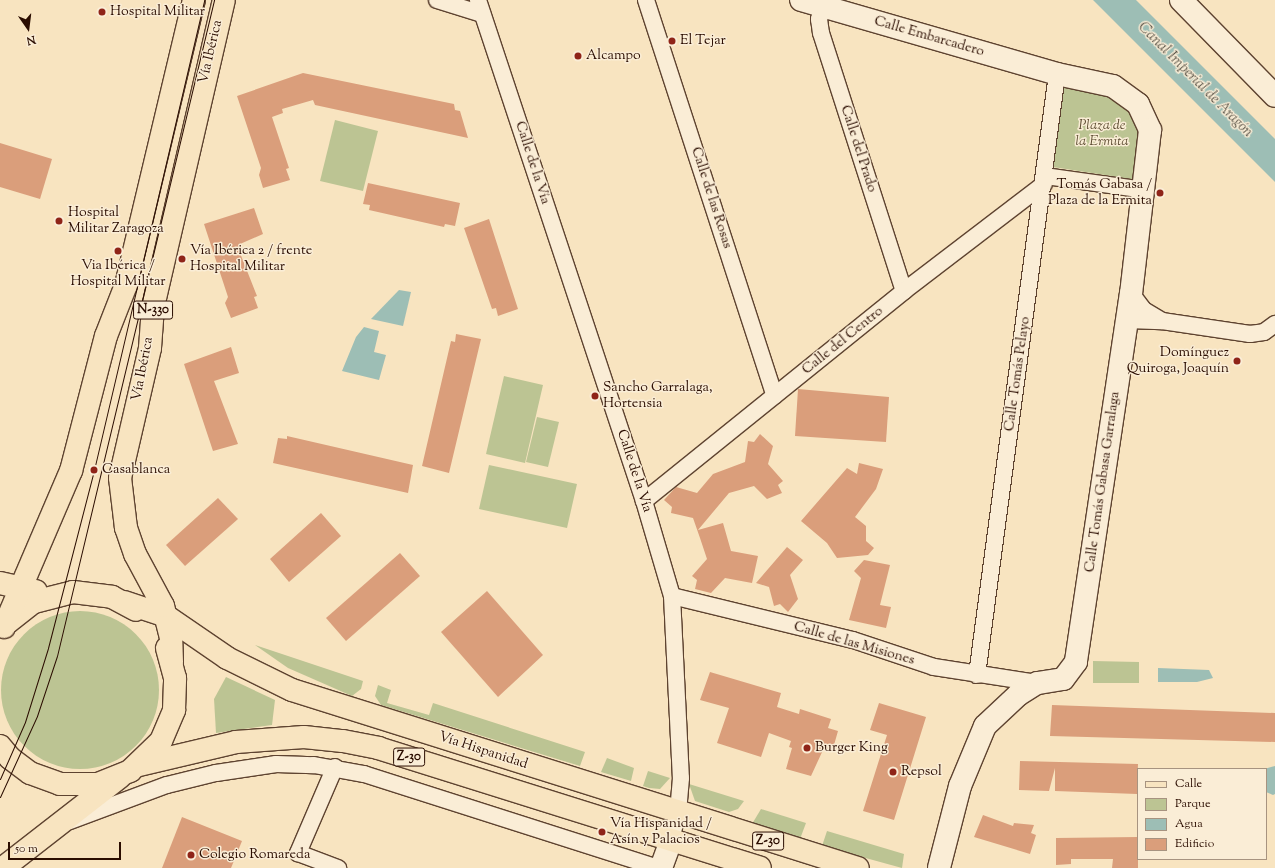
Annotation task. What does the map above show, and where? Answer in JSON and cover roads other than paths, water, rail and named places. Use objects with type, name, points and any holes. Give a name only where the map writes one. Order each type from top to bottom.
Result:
[{"type":"main road","name":"Vía Ibérica","points":[[2,629],[22,588],[71,471],[106,336],[121,301],[194,0]]},
{"type":"main road","name":"Vía Ibérica","points":[[139,765],[161,740],[174,710],[176,694],[166,616],[135,554],[126,528],[120,489],[121,465],[150,348],[153,307],[224,0]]},
{"type":"main road","points":[[0,583],[59,594]]},
{"type":"main road","name":"Vía Hispanidad","points":[[59,594],[84,592],[124,602],[166,616],[227,658],[292,690],[678,813],[858,868]]},
{"type":"main road","points":[[2,629],[34,602],[59,594]]},
{"type":"main road","points":[[124,602],[159,634],[172,662]]},
{"type":"main road","name":"Vía Hispanidad","points":[[139,765],[236,742],[304,737],[343,741],[378,748],[760,868]]},
{"type":"main road","points":[[0,746],[10,758],[30,773],[52,782],[76,786],[98,784],[120,776]]},
{"type":"main road","points":[[3,868],[120,776],[139,765]]},
{"type":"street","points":[[437,0],[480,7]]},
{"type":"street","name":"Calle de las Rosas","points":[[646,0],[775,396]]},
{"type":"street","name":"Calle Embarcadero","points":[[801,0],[824,3],[1057,74]]},
{"type":"street","points":[[1181,0],[1275,96]]},
{"type":"street","name":"Calle del Prado","points":[[824,3],[819,19],[821,33],[904,291]]},
{"type":"street","name":"Calle de la Vía","points":[[480,7],[644,501],[672,596],[681,778],[678,813],[671,840]]},
{"type":"street","name":"Calle Tomás Pelayo","points":[[977,675],[1045,180],[1057,74]]},
{"type":"street","name":"Calle Tomás Gabasa Garralaga","points":[[939,868],[960,786],[983,729],[1001,709],[1037,684],[1063,679],[1076,662],[1127,320],[1151,142],[1148,119],[1142,109],[1125,92],[1113,86],[1057,74]]},
{"type":"street","points":[[1045,180],[1145,190]]},
{"type":"street","name":"Calle del Centro","points":[[644,501],[904,291],[1045,180]]},
{"type":"street","points":[[1131,293],[1144,310],[1162,321]]},
{"type":"street","points":[[1127,320],[1162,321],[1250,334],[1264,332],[1275,324]]},
{"type":"street","name":"Calle de las Misiones","points":[[672,596],[853,640],[934,667],[1037,684]]},
{"type":"street","points":[[62,823],[127,799],[240,768],[290,764],[334,767],[660,868],[671,840]]},
{"type":"street","points":[[334,767],[298,853],[338,868]]},
{"type":"street","points":[[76,786],[127,799]]},
{"type":"water","name":"Canal Imperial de Aragón","points":[[1093,0],[1136,0],[1275,139],[1275,182]]},
{"type":"water","points":[[399,290],[411,292],[403,326],[371,319]]},
{"type":"water","points":[[364,327],[379,331],[374,352],[386,355],[379,380],[342,371],[356,337]]},
{"type":"water","points":[[1158,668],[1209,670],[1213,678],[1197,682],[1158,682]]},
{"type":"water","points":[[1275,766],[1275,794],[1273,795],[1267,792],[1267,768]]},
{"type":"tram line","points":[[0,779],[25,722],[48,648],[94,470],[204,0]]},
{"type":"tram line","points":[[0,797],[37,716],[57,656],[214,0]]},
{"type":"place","name":"Hospital Militar","points":[[102,12]]},
{"type":"place","name":"El Tejar","points":[[672,41]]},
{"type":"place","name":"Alcampo","points":[[578,56]]},
{"type":"place","name":"Tomás Gabasa / Plaza de la Ermita","points":[[1160,193]]},
{"type":"place","name":"Hospital Militar Zaragoza","points":[[59,221]]},
{"type":"place","name":"Via Ibérica / Hospital Militar","points":[[118,251]]},
{"type":"place","name":"Vía Ibérica 2 / frente Hospital Militar","points":[[182,259]]},
{"type":"place","name":"Domínguez Quiroga, Joaquín","points":[[1237,361]]},
{"type":"place","name":"Sancho Garralaga, Hortensia","points":[[595,396]]},
{"type":"place","name":"Casablanca","points":[[94,470]]},
{"type":"place","name":"Burger King","points":[[807,748]]},
{"type":"place","name":"Repsol","points":[[893,772]]},
{"type":"place","name":"Vía Hispanidad / Asín y Palacios","points":[[602,832]]},
{"type":"place","name":"Colegio Romareda","points":[[191,855]]},
{"type":"park label","name":"Plaza de la Ermita","points":[[1102,134]]}]
